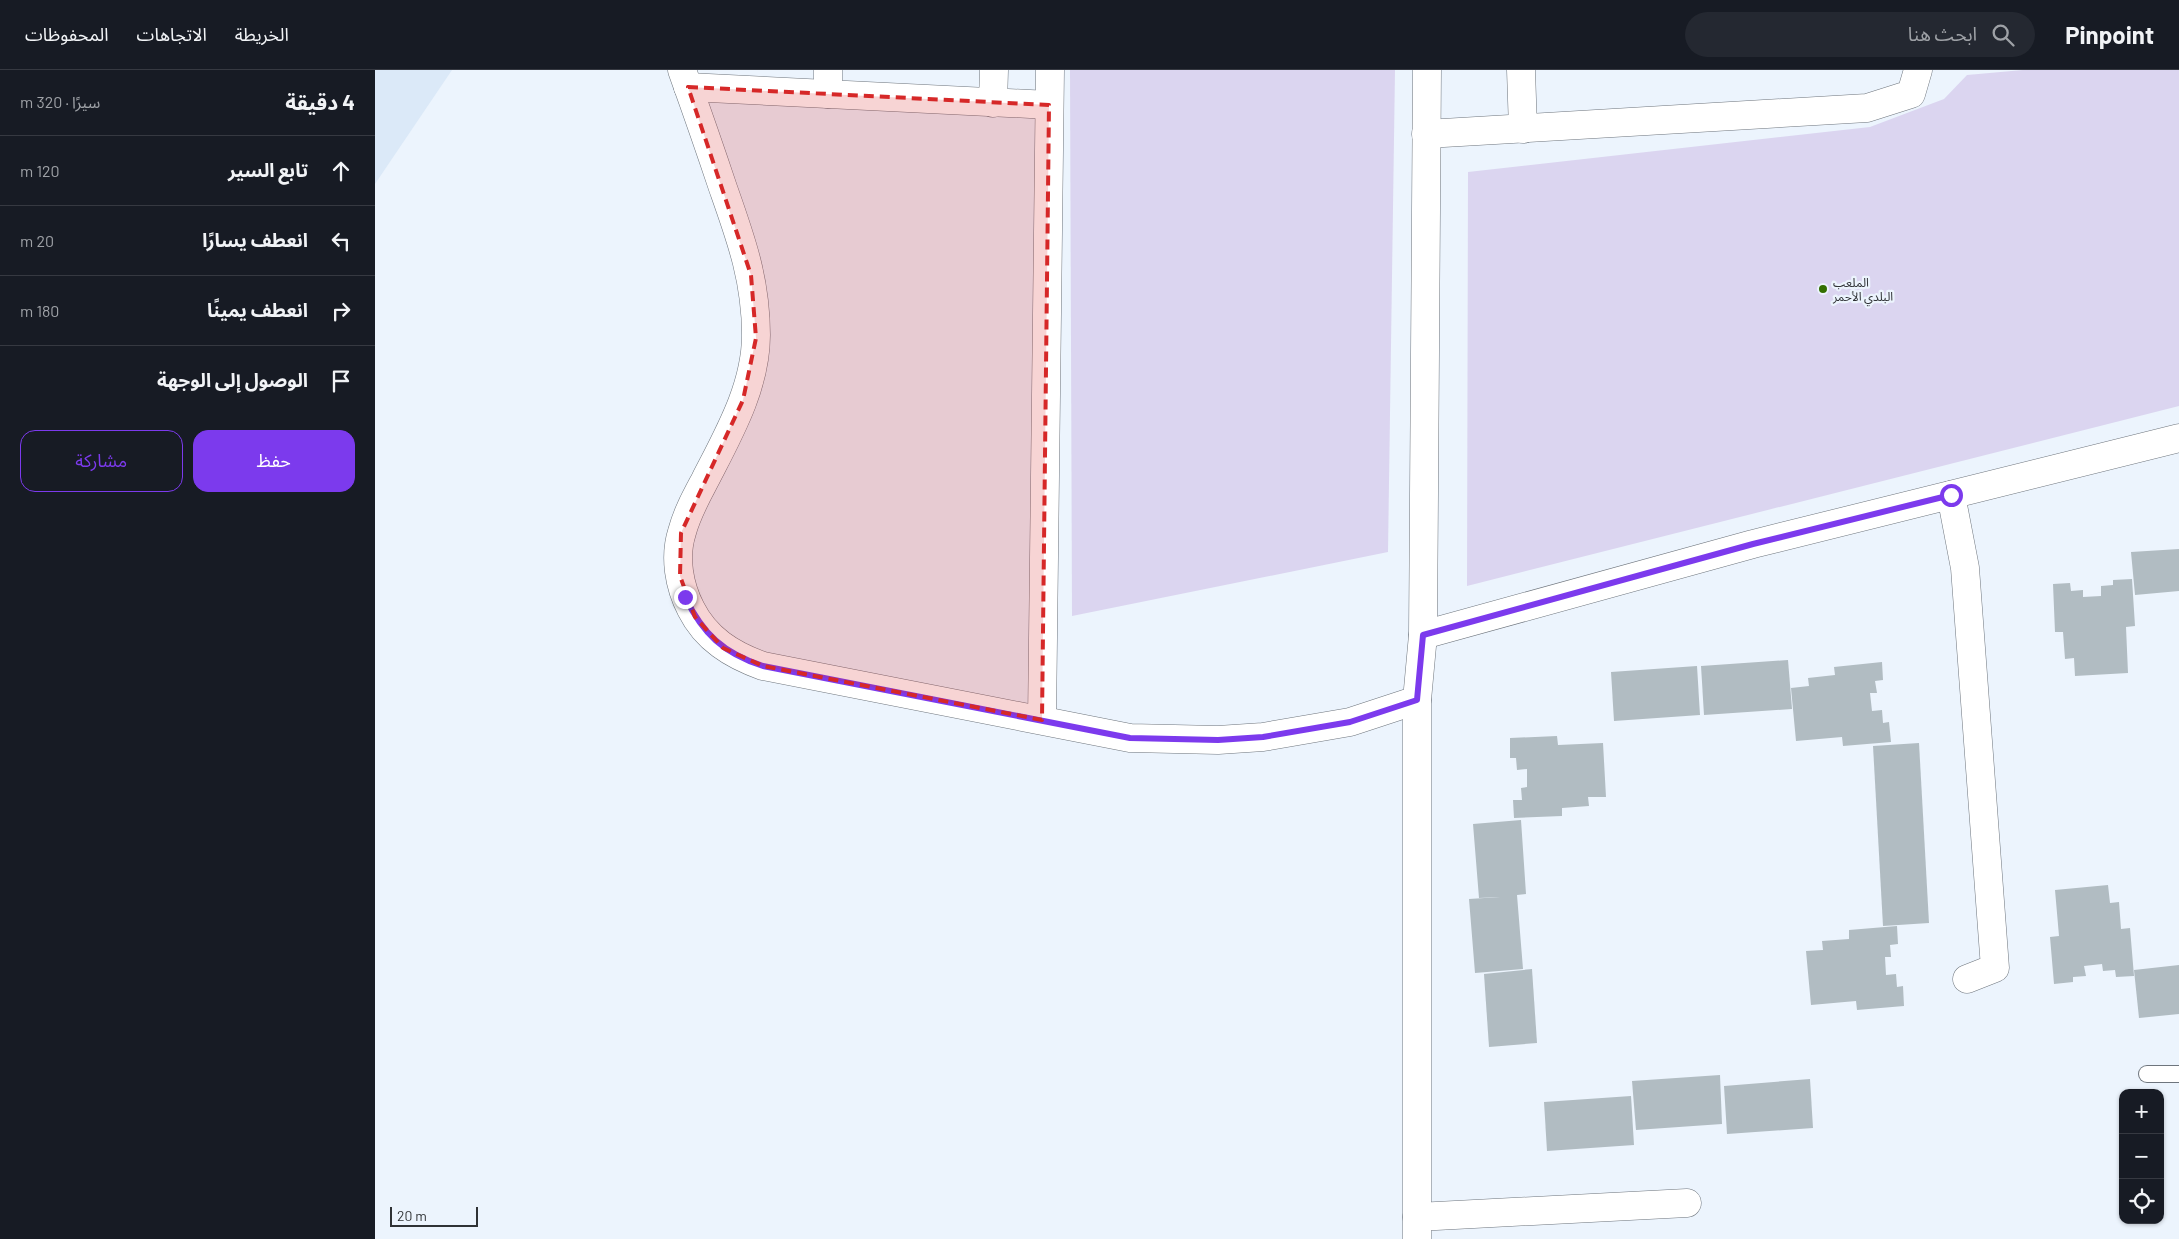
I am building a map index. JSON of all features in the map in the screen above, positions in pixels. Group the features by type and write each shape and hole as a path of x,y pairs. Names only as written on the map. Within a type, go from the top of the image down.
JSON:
{"street":[{"path":"993,103 994,70"},
{"path":"1042,720 1050,70"},
{"path":"1427,70 1423,635 1417,700 1417,1228 1687,1203"},
{"path":"1521,70 1523,129"},
{"path":"1426,134 1867,108 1911,94 1918,70"},
{"path":"1049,105 993,103 828,82 685,78 751,274 756,306 756,338 752,369 743,400 731,429 688,513 681,533 678,555 679,576 685,597 695,617 708,634 723,648 743,659 763,666 1130,738 1218,740 1263,737 1350,722 1417,700"},
{"path":"1423,635 1753,544 2179,438"},
{"path":"1951,495 1965,568 1995,968 1967,979"}],"lane":[{"path":"2147,1074 2179,1074"}],"highlighted area":[{"path":"688,87 1049,105 1042,720 763,666 723,648 695,617 680,576 681,533 743,400 756,338 751,275"}],"shaded area":[{"path":"375,70 452,70 375,184"},
{"path":"1070,70 1395,70 1388,552 1072,616"},
{"name":"الملعب البلدي الأحمر","path":"2023,70 2179,70 2179,406 1467,586 1468,172 1870,127 1944,99 1967,75"}],"building":[{"path":"2179,549 2179,591 2135,595 2131,552"},
{"path":"2132,579 2135,626 2126,627 2128,673 2075,676 2074,658 2065,659 2063,632 2055,632 2053,584 2070,583 2071,591 2083,590 2083,597 2101,596 2101,586 2113,585 2113,580"},
{"path":"1788,660 1792,709 1704,715 1701,666"},
{"path":"1882,662 1883,680 1875,681 1877,693 1870,693 1872,711 1882,710 1883,723 1889,722 1891,742 1843,746 1842,737 1796,741 1791,688 1809,686 1808,678 1835,675 1834,667"},
{"path":"1697,666 1700,715 1614,721 1611,672"},
{"path":"1557,736 1558,745 1603,743 1606,797 1588,797 1589,806 1562,808 1562,816 1514,818 1513,800 1522,800 1521,788 1527,787 1527,769 1517,770 1516,758 1510,758 1510,738"},
{"path":"1919,743 1929,923 1883,926 1873,746"},
{"path":"1521,820 1526,894 1517,895 1523,969 1475,973 1469,899 1500,897 1479,898 1473,824"},
{"path":"2108,885 2110,903 2119,902 2121,929 2130,928 2134,976 2116,977 2115,970 2103,971 2102,964 2084,966 2086,976 2073,977 2073,982 2054,984 2050,937 2059,936 2055,890"},
{"path":"1897,926 1898,944 1890,945 1891,957 1885,957 1886,975 1896,974 1897,987 1903,986 1904,1006 1857,1010 1856,1001 1811,1005 1806,951 1823,950 1822,941 1849,939 1849,930"},
{"path":"2179,965 2179,1014 2139,1018 2134,970"},
{"path":"1532,969 1537,1043 1489,1047 1484,974"},
{"path":"1720,1075 1722,1124 1636,1130 1632,1081"},
{"path":"1810,1079 1813,1128 1727,1134 1724,1086"},
{"path":"1631,1096 1634,1145 1547,1151 1544,1102"}],"place":[{"name":"الملعب البلدي الأحمر","path":"1823,289"}],"route":[{"path":"685,597 695,617 708,634 723,648 743,659 763,666 1130,738 1218,740 1263,737 1350,722 1417,700 1423,635 1753,544 1951,495"}]}
